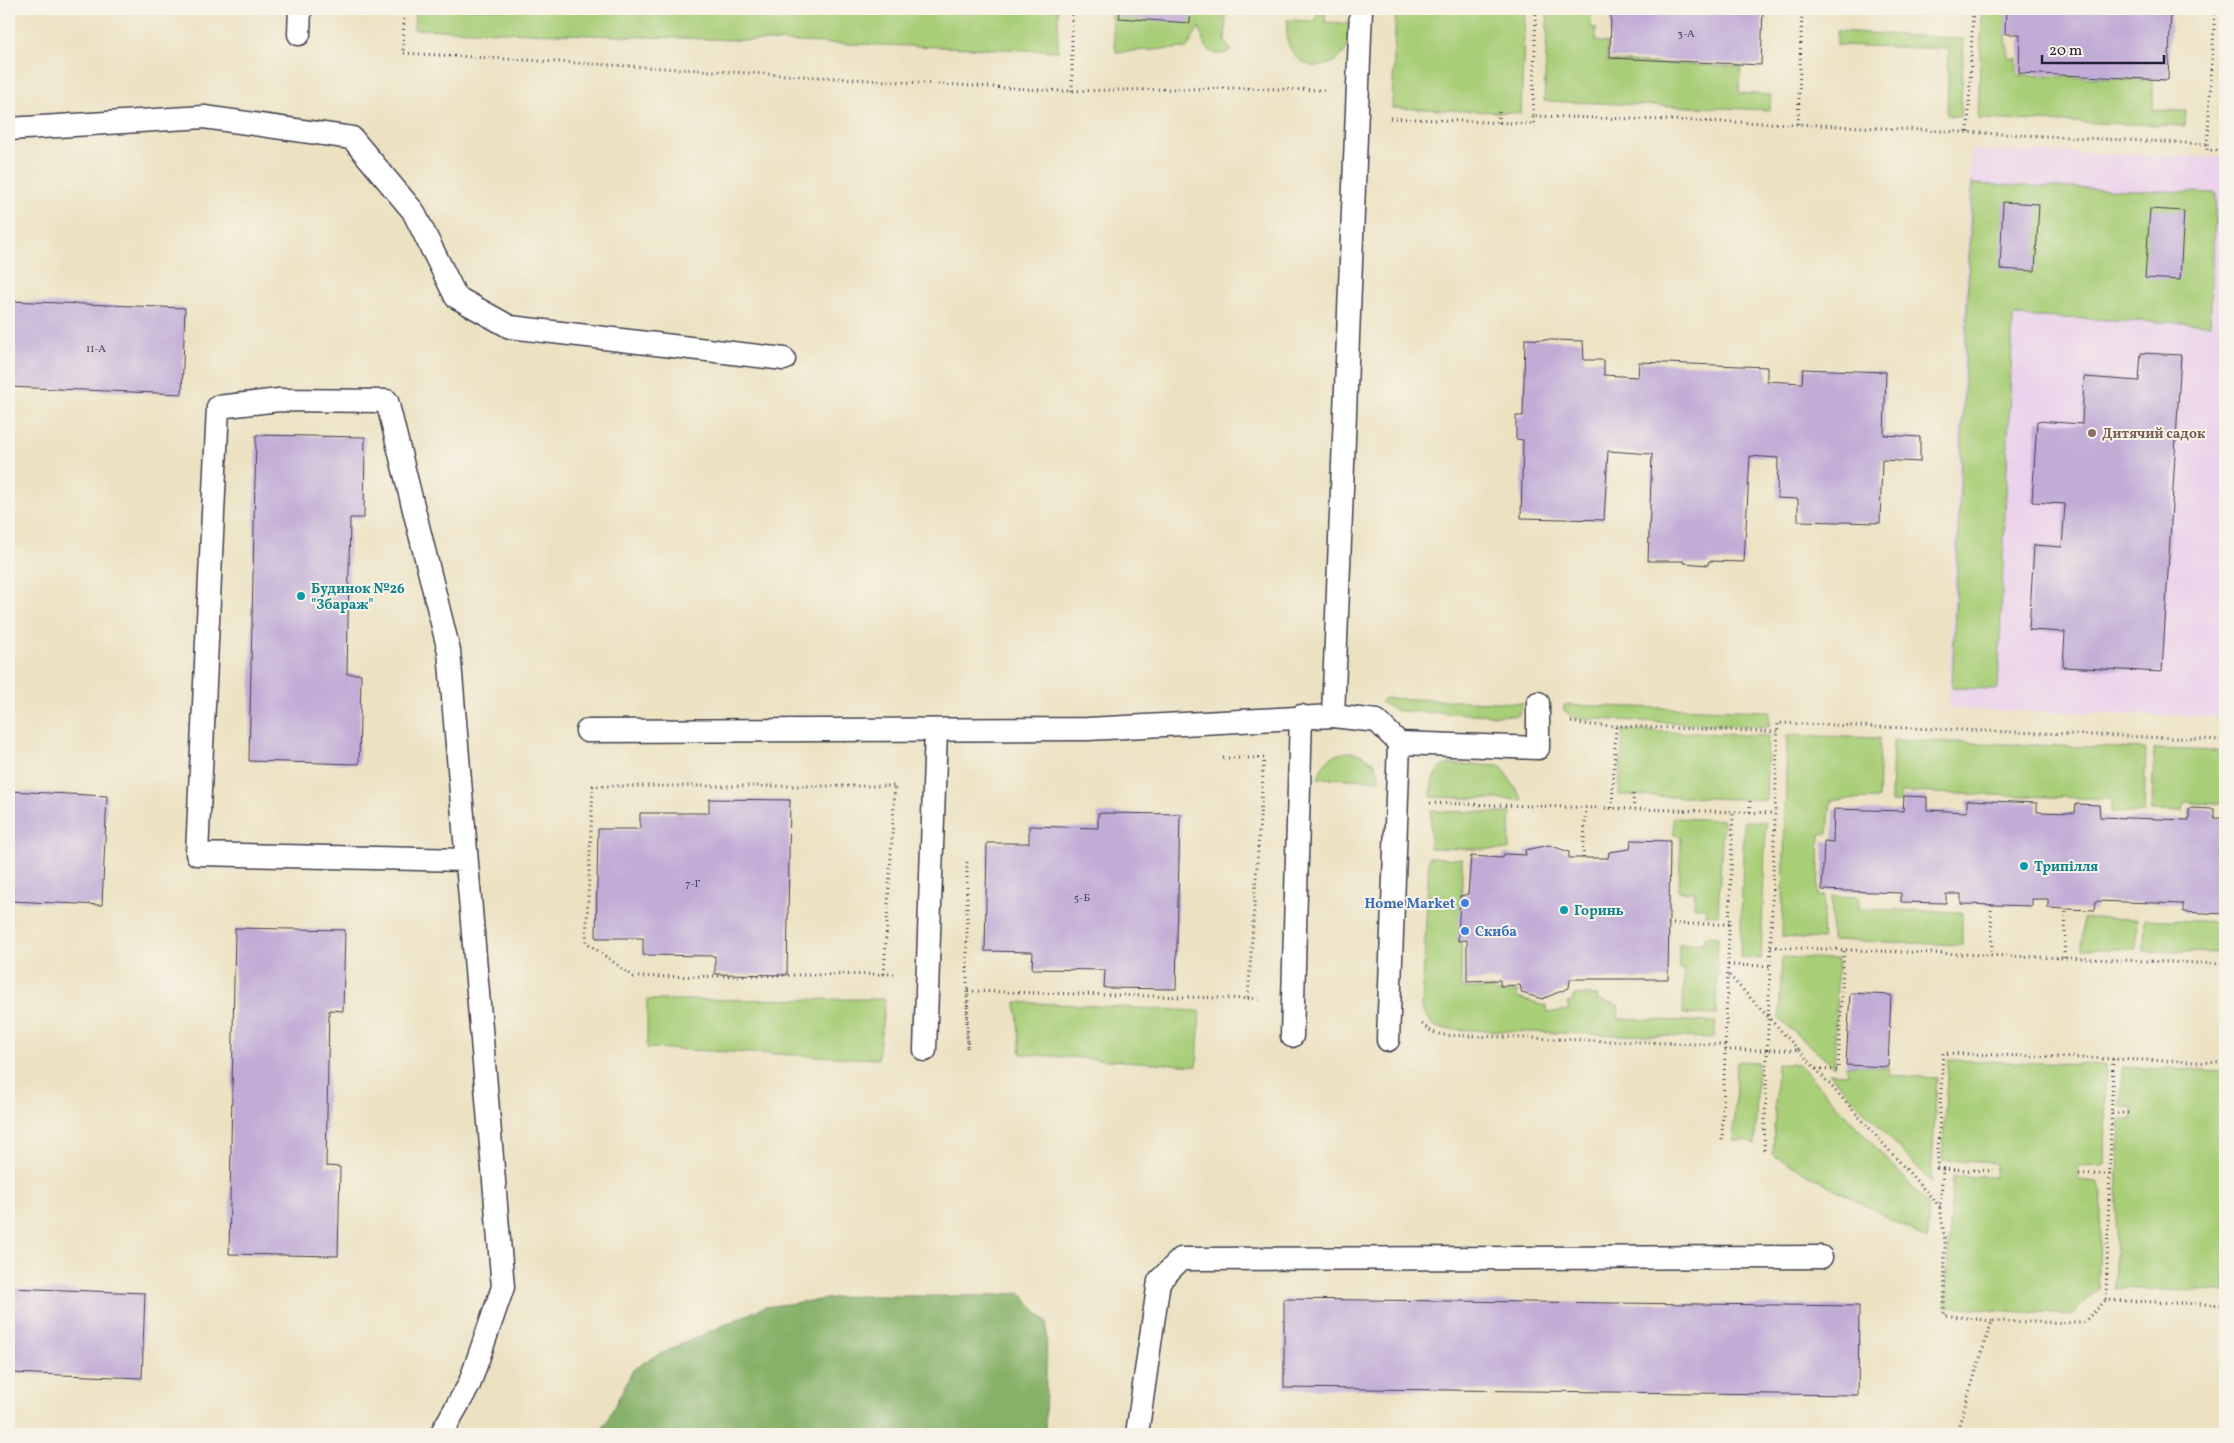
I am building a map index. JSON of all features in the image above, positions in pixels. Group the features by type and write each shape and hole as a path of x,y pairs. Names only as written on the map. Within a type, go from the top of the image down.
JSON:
{"lane":[{"path":"299,34 300,9"},
{"path":"1333,716 1361,9"},
{"path":"9,129 204,117 352,138 413,211 456,296 510,327 784,359"},
{"path":"441,1434 470,1384 503,1288 449,651 387,401 279,400 218,407 197,854 466,860"},
{"path":"588,731 1088,728 1301,716 1333,716 1377,721 1398,743 1538,748 1538,704"},
{"path":"1292,1036 1301,716"},
{"path":"925,1050 936,730"},
{"path":"1388,1040 1398,743"},
{"path":"1137,1434 1159,1282 1181,1259 1821,1257"}],"path":[{"path":"404,9 403,53 1072,91 1324,89 1324,99"},
{"path":"1072,9 1072,91"},
{"path":"1357,116 1534,124 1536,9"},
{"path":"1798,124 1802,9"},
{"path":"1968,132 1973,9"},
{"path":"2215,9 2207,150 2225,151"},
{"path":"1499,112 1499,123"},
{"path":"1533,116 1798,124 2208,144"},
{"path":"1567,720 1572,723 1616,726 1777,732"},
{"path":"1764,1150 1778,723 2225,740"},
{"path":"1612,808 1616,726"},
{"path":"1214,758 1264,758 1248,998"},
{"path":"592,786 895,786 884,974 634,977 586,942 592,786"},
{"path":"1633,794 1634,809"},
{"path":"1750,798 1750,812"},
{"path":"1397,802 1775,813"},
{"path":"1583,858 1586,808"},
{"path":"1722,1140 1733,812"},
{"path":"967,855 967,1049 968,991 1293,1000"},
{"path":"1991,905 1992,956"},
{"path":"2064,958 2066,909"},
{"path":"1668,924 1729,924"},
{"path":"1770,947 2225,964"},
{"path":"1816,1069 1838,1070 1844,950"},
{"path":"1728,965 1770,966"},
{"path":"1727,974 1768,1016 1940,1207"},
{"path":"1420,1020 1432,1032 1443,1035 1726,1045"},
{"path":"1725,1050 1799,1050"},
{"path":"1996,1171 1937,1168 1943,1054 2225,1063"},
{"path":"1943,1169 1940,1207 1945,1242 1944,1315 1992,1322 2083,1322 2106,1300 2113,1059"},
{"path":"2112,1113 2132,1113"},
{"path":"2079,1174 2110,1174"},
{"path":"2106,1300 2225,1305"},
{"path":"1956,1434 1992,1322"},
{"path":"1931,1434 2062,1434"}],"shaded area":[{"name":"Дитячий садок","path":"1971,150 2225,157 2225,717 1948,709"}],"green space":[{"path":"415,9 860,9 970,13 972,9 1058,9 1058,51 414,29"},
{"path":"1110,9 1226,9 1225,42 1232,51 1218,54 1213,53 1206,46 1199,27 1187,48 1116,52"},
{"path":"1317,9 1325,9 1325,22 1353,24 1351,40 1344,53 1335,61 1324,66 1313,66 1302,62 1293,53 1287,39 1287,20 1316,21"},
{"path":"1396,9 1525,9 1521,113 1392,108"},
{"path":"1548,9 1592,9 1591,28 1596,28 1596,41 1607,43 1607,61 1741,67 1739,93 1771,95 1770,110 1544,101"},
{"path":"1982,9 2007,9 2006,44 2008,44 2008,58 2017,58 2017,75 2153,80 2153,110 2186,111 2185,126 1978,119"},
{"path":"1837,31 1964,39 1960,117 1947,115 1949,49 1837,45"},
{"path":"1972,184 2216,193 2210,324 2013,316 1998,689 1952,688"},
{"path":"1384,698 1523,703 1518,716 1398,711 1380,702"},
{"path":"1564,705 1769,711 1769,727 1573,718 1564,710"},
{"path":"1623,730 1768,736 1766,800 1619,795"},
{"path":"1787,735 1880,738 1878,799 1831,800 1828,833 1820,834 1818,896 1825,896 1822,939 1782,937"},
{"path":"1893,740 2146,749 2144,813 2111,812 2111,799 1901,792 1901,802 1891,802"},
{"path":"2154,749 2225,751 2225,804 2184,803 2183,812 2152,811"},
{"path":"1351,752 1367,757 1375,764 1379,780 1318,778 1323,766 1329,759 1338,754"},
{"path":"1445,765 1501,766 1523,800 1431,797 1433,781 1437,772"},
{"path":"1431,811 1511,813 1509,850 1430,848"},
{"path":"1673,818 1723,820 1718,915 1706,915 1706,908 1694,907 1695,892 1679,891 1681,837 1674,835"},
{"path":"1744,821 1766,822 1761,959 1740,958"},
{"path":"1429,857 1462,859 1461,988 1494,989 1497,993 1517,992 1517,998 1546,1006 1547,1013 1569,1010 1567,1003 1573,1001 1573,995 1598,995 1597,1000 1618,1005 1619,1019 1716,1022 1714,1038 1442,1029 1432,1025 1422,1010"},
{"path":"1832,896 1859,897 1859,909 1962,912 1962,945 1831,940"},
{"path":"2083,918 2137,919 2136,949 2082,949"},
{"path":"2145,919 2225,922 2225,953 2144,951"},
{"path":"1705,936 1718,937 1716,1015 1683,1014 1684,969 1679,969 1679,944 1704,943"},
{"path":"1782,957 1838,959 1834,1067 1779,1019"},
{"path":"885,999 878,1059 647,1048 647,1000"},
{"path":"1016,1002 1200,1011 1197,1066 1021,1054"},
{"path":"1948,1060 2106,1065 2104,1165 2078,1166 2078,1180 2097,1182 2102,1192 2098,1289 2072,1315 1945,1307 1953,1177 1995,1177 1996,1163 1942,1160"},
{"path":"1737,1061 1758,1062 1755,1145 1747,1141 1733,1141"},
{"path":"1777,1064 1799,1064 1929,1205 1927,1239 1773,1155"},
{"path":"1846,1065 1888,1067 1889,1075 1937,1078 1931,1182 1829,1073 1848,1074"},
{"path":"2122,1067 2225,1071 2225,1292 2114,1288 2120,1119 2132,1120 2133,1107 2121,1107"},
{"path":"1021,1293 1047,1323 1045,1434 600,1434 633,1370 651,1358 764,1307 849,1296 982,1296"}],"building":[{"path":"1121,9 1191,9 1190,23 1119,18"},
{"path":"1611,9 1763,9 1761,65 1610,58"},
{"path":"2006,9 2171,9 2168,80 2019,73 2020,34 2005,34"},
{"path":"2003,202 2039,204 2035,271 2000,269"},
{"path":"2150,209 2184,211 2180,280 2145,278"},
{"path":"9,301 185,308 182,394 9,387"},
{"path":"1525,339 1583,341 1584,360 1604,360 1604,375 1638,377 1639,362 1767,367 1767,381 1802,383 1803,369 1886,372 1884,435 1920,437 1920,462 1882,460 1880,523 1798,521 1798,499 1777,498 1778,458 1750,456 1744,562 1709,561 1708,565 1684,563 1684,561 1648,561 1652,454 1608,451 1604,520 1521,518 1523,440 1516,439 1516,416 1523,416"},
{"path":"2141,353 2181,355 2162,672 2063,667 2065,632 2029,630 2034,545 2062,547 2065,504 2032,502 2037,421 2082,424 2084,377 2139,381"},
{"name":"Будинок №26 \"Збараж\"","path":"256,435 365,437 364,518 350,518 347,674 361,674 359,764 249,761"},
{"path":"9,791 107,796 102,905 9,901"},
{"name":"Трипілля","path":"1904,796 1927,797 1927,810 1967,812 1967,800 2037,803 2037,812 2075,813 2076,804 2099,805 2100,817 2189,820 2189,808 2214,809 2214,818 2225,818 2225,914 2183,912 2183,904 2096,901 2095,910 2066,909 2048,908 2048,899 2032,899 2032,906 1961,904 1961,894 1946,894 1946,903 1901,902 1901,893 1822,890 1824,841 1833,842 1834,809 1903,811"},
{"path":"709,799 790,800 787,975 715,974 715,956 643,955 643,938 596,938 598,829 640,829 640,813 709,813"},
{"path":"1098,813 1180,814 1176,989 1104,988 1105,970 1032,969 1033,952 985,951 987,843 1029,843 1029,826 1098,828"},
{"name":"Горинь","path":"1631,840 1670,841 1668,979 1570,979 1569,988 1542,999 1522,993 1520,985 1500,986 1500,980 1467,981 1467,940 1458,941 1460,896 1468,894 1471,856 1503,858 1504,854 1526,855 1525,850 1549,845 1569,852 1569,858 1608,858 1609,852 1630,849"},
{"path":"235,928 345,930 343,1011 329,1010 326,1166 340,1167 338,1256 229,1254"},
{"path":"1850,993 1891,995 1888,1067 1846,1065"},
{"path":"9,1288 145,1293 142,1378 9,1373"},
{"path":"1284,1299 1859,1306 1858,1395 1284,1388"}],"place":[{"name":"Дитячий садок","path":"2092,433"},
{"name":"Будинок №26 \"Збараж\"","path":"301,596"},
{"name":"Трипілля","path":"2024,866"},
{"name":"Home Market","path":"1465,903"},
{"name":"Горинь","path":"1564,910"},
{"name":"Скиба","path":"1465,931"}]}
